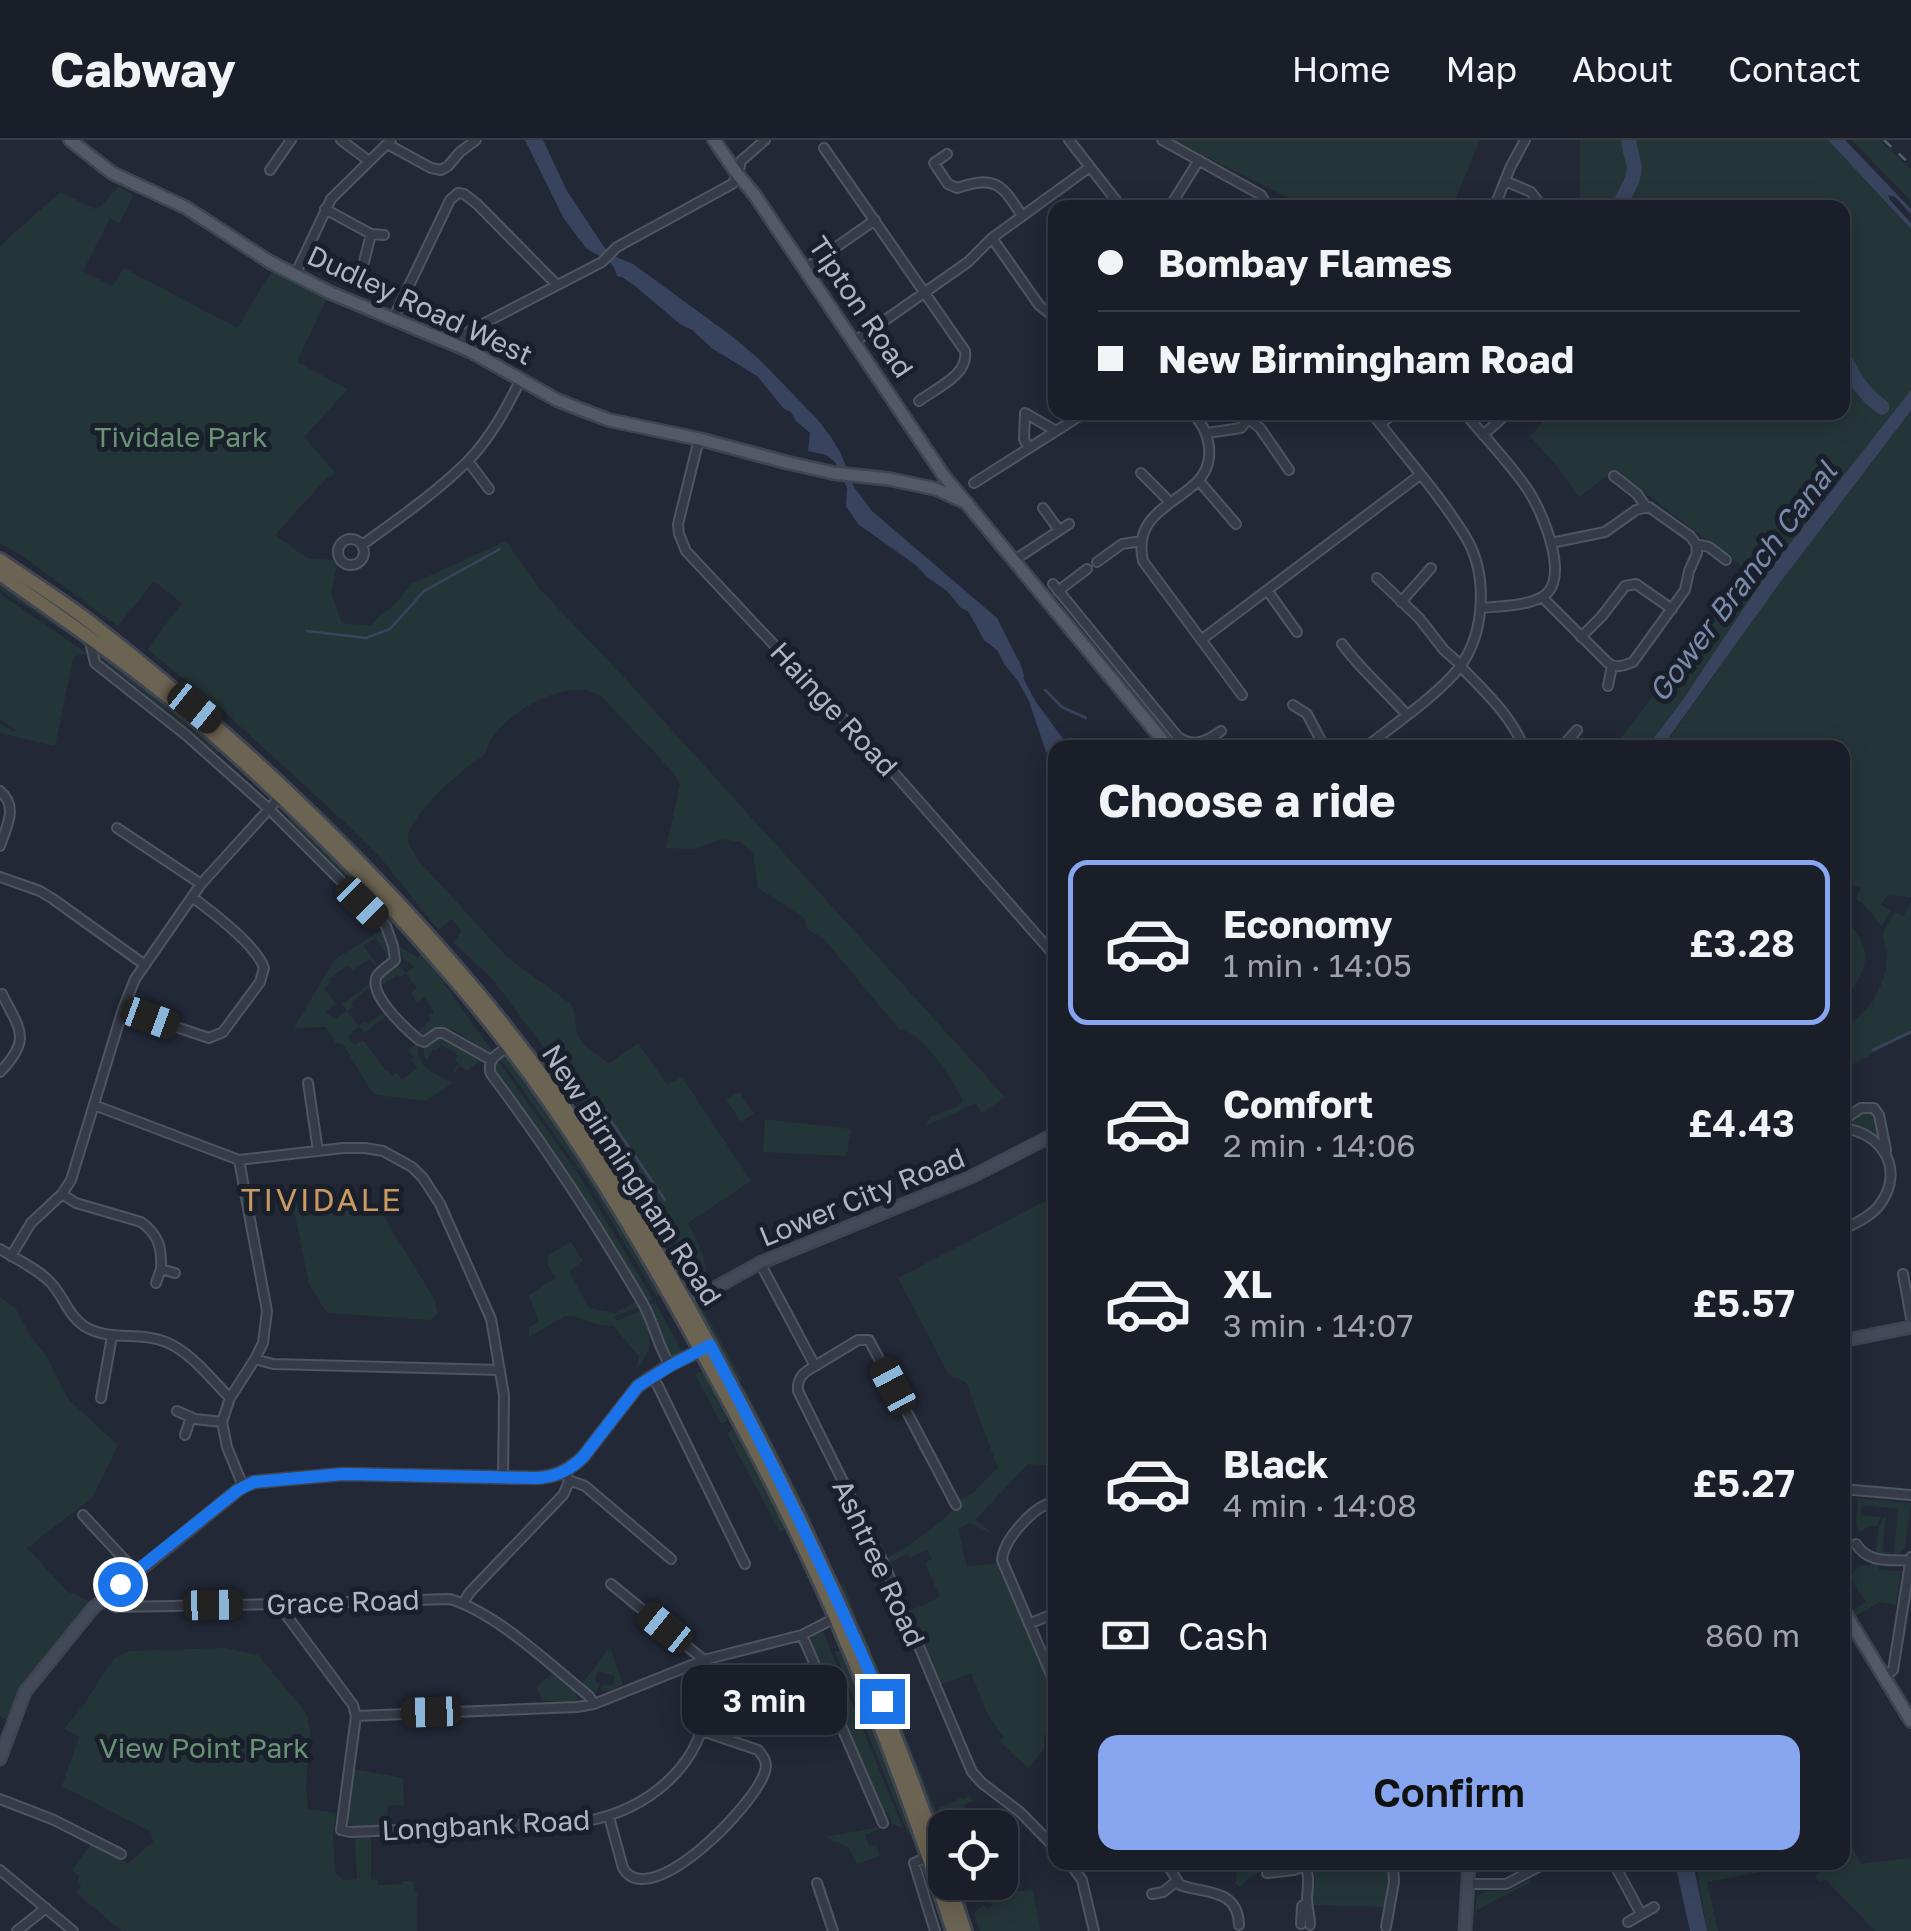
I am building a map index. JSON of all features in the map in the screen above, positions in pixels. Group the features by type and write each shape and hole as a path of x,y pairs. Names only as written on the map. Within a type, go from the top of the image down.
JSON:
{"highway":[{"name":"New Birmingham Road","path":"0,560 93,624 220,729 378,880 513,1038 582,1133 644,1229 705,1348 765,1448 928,1822"},
{"name":"New Birmingham Road","path":"0,574 88,636 284,793 456,981 508,1047 540,1089 682,1306"},
{"name":"New Birmingham Road","path":"841,1616 928,1853"},
{"name":"New Birmingham Road","path":"943,1900 953,1931"},
{"path":"955,1900 965,1931"}],"main road":[{"name":"Dudley Road West","path":"70,140 112,172 185,207 270,262 331,293 464,348 557,400 610,420 832,472 902,482"},
{"name":"Tipton Road","path":"714,140 944,476 1013,561 1103,658 1167,738"},
{"path":"936,488 944,476"},
{"path":"902,482 936,488 966,503"},
{"path":"902,482 950,502 988,527"},
{"path":"1850,1621 1911,1721"}],"street":[{"path":"270,170 290,140"},
{"path":"340,140 369,161"},
{"path":"295,274 331,199 389,142 440,170 476,140"},
{"path":"464,348 465,334 602,262 615,248 732,184 742,161 765,140"},
{"path":"1069,140 1116,200"},
{"path":"1162,140 1264,200"},
{"path":"1497,200 1525,140"},
{"path":"824,148 966,351 967,361 962,369 919,401"},
{"path":"947,154 934,163 948,184 957,188 982,181 996,184 1008,193 1022,216"},
{"path":"1174,200 1199,160"},
{"path":"854,342 968,262 992,238 1090,168"},
{"path":"1505,181 1531,192 1537,200"},
{"path":"393,319 450,200 458,192 472,200 557,285"},
{"path":"325,209 371,234 384,236"},
{"path":"812,264 875,220"},
{"path":"364,262 371,234"},
{"path":"992,238 1048,312"},
{"path":"362,544 416,507 468,461 493,430 521,379"},
{"path":"1029,448 1024,439 1023,408 1056,431"},
{"path":"974,483 1073,420"},
{"path":"1198,420 1206,433 1208,462 1199,480 1149,522 1142,542 1143,561 1242,695"},
{"path":"1206,433 1241,428 1248,420"},
{"path":"1254,420 1289,470"},
{"path":"1375,740 1461,666 1475,637 1482,608 1466,538 1377,420"},
{"path":"1380,424 1385,420"},
{"path":"1471,420 1527,488 1551,543 1556,572 1553,584 1542,597 1482,608"},
{"path":"1483,435 1500,420"},
{"name":"Hainge Road","path":"698,440 678,524 686,551 895,774 1048,948"},
{"path":"468,461 489,489"},
{"path":"1141,473 1170,502"},
{"path":"1201,640 1420,475"},
{"path":"1614,476 1638,494 1646,507"},
{"path":"1199,480 1236,524"},
{"path":"1542,597 1612,666 1624,666 1633,662 1686,590 1697,552 1690,536 1649,507 1636,510 1605,532 1551,543"},
{"path":"1043,508 1059,530"},
{"path":"1013,561 1069,524"},
{"path":"1097,562 1122,544 1142,542"},
{"path":"1696,544 1709,547 1726,560"},
{"path":"1402,602 1431,568"},
{"path":"1087,569 1055,587 1103,658"},
{"path":"1377,578 1503,710 1520,740"},
{"path":"1582,637 1624,586 1630,584 1636,584 1672,609"},
{"path":"1267,590 1297,632"},
{"name":"New Birmingham Road","path":"88,636 95,663 186,735 269,809 386,926 395,960 376,977 376,985 392,1015 419,1040 424,1042 443,1033 491,1060"},
{"path":"1342,644 1406,714"},
{"path":"1608,686 1612,666"},
{"path":"1293,705 1306,714 1321,740"},
{"path":"1568,740 1577,730"},
{"path":"1206,740 1221,732"},
{"path":"0,791 8,798 11,813 0,846"},
{"path":"11,1256 30,1223 62,1194 71,1180 135,979 201,884 284,793"},
{"path":"117,828 201,884"},
{"path":"0,877 53,899 145,965"},
{"path":"123,1008 209,1038 223,1032 260,982 264,968 256,953 192,897"},
{"path":"0,1072 20,1042 19,1026 1,991"},
{"name":"New Birmingham Road","path":"508,1047 491,1060 491,1074 612,1250 646,1308 658,1345 670,1366"},
{"path":"308,1083 318,1150"},
{"path":"94,1105 240,1160 366,1148 398,1158 424,1178 484,1298 496,1342 504,1395 504,1477"},
{"path":"1850,1117 1861,1108 1874,1108 1879,1115 1890,1181 1874,1212 1850,1226"},
{"path":"1850,1127 1868,1134 1888,1159"},
{"name":"Lower City Road","path":"682,1306 760,1263 949,1187 1048,1138"},
{"path":"240,1160 268,1311 266,1330 255,1359 230,1398 222,1422 243,1486"},
{"path":"62,1194 76,1203 148,1227 160,1244 161,1269 156,1283"},
{"path":"0,1249 49,1280 75,1319 87,1328 112,1336 166,1342 192,1359 230,1398"},
{"path":"760,1263 815,1366 858,1340 869,1340 956,1505"},
{"path":"161,1269 175,1273"},
{"path":"1903,1274 1911,1318"},
{"path":"1850,1339 1911,1327"},
{"path":"101,1398 112,1336"},
{"path":"594,1704 507,1631 463,1603 563,1495 568,1476 634,1389 705,1348"},
{"path":"255,1359 273,1364 500,1370"},
{"name":"Ashtree Road","path":"815,1366 798,1380 798,1391 885,1566 972,1772 1048,1841"},
{"path":"90,1375 104,1377"},
{"path":"652,1377 745,1564"},
{"path":"177,1411 222,1422"},
{"path":"185,1435 191,1417"},
{"path":"0,1759 26,1692 93,1608 243,1486 254,1482 343,1474 568,1476 671,1559"},
{"path":"1850,1490 1911,1495"},
{"path":"1048,1504 1037,1509 1002,1553 1004,1567 1048,1668"},
{"path":"84,1515 135,1571"},
{"path":"1856,1544 1869,1558 1911,1559 1893,1670 1884,1677"},
{"path":"611,1584 704,1660"},
{"name":"Grace Road","path":"104,1599 114,1606 450,1598 463,1603"},
{"path":"278,1604 353,1705 356,1716 594,1704 704,1660 802,1635 841,1616"},
{"path":"1028,1624 1048,1616"},
{"path":"802,1635 882,1824"},
{"name":"Longbank Road","path":"356,1716 341,1830 573,1823 608,1817 650,1798 686,1760 702,1731 708,1691 704,1660"},
{"path":"608,1817 623,1868 637,1880 666,1872 723,1830 755,1790 766,1765 758,1750 702,1731"},
{"path":"0,1799 54,1820 121,1854"},
{"name":"New Birmingham Road","path":"928,1856 914,1862 935,1931"},
{"path":"0,1870 73,1931"},
{"path":"1078,1870 1094,1931"},
{"path":"1170,1870 1184,1887 1228,1893 1240,1925"},
{"path":"1268,1873 1294,1870"},
{"path":"1305,1925 1302,1906 1307,1902 1309,1870"},
{"path":"1386,1927 1393,1870"},
{"path":"1465,1931 1469,1870"},
{"path":"1469,1884 1506,1884 1533,1870"},
{"path":"1617,1870 1641,1914"},
{"path":"1152,1894 1163,1892 1176,1881"},
{"path":"817,1883 833,1931"},
{"path":"1628,1922 1654,1907"},
{"path":"16,1931 46,1908"}],"green space":[{"path":"1173,140 1480,140 1455,200 1293,200"},
{"path":"1580,140 1828,140 1911,229 1911,390 1769,570 1652,740 1619,740 1748,571 1615,470 1579,497 1530,436 1545,420 1850,420 1850,200 1580,200"},
{"path":"1852,140 1879,140 1911,169 1911,201"},
{"name":"Tividale Park","path":"119,186 133,195 120,223 110,218 83,271 112,286 124,268 237,328 272,271 327,298 297,362 348,389 304,437 336,473 275,535 307,558 334,560 337,564 331,594 342,623 371,626 413,583 506,541 539,588 1005,1097 982,1113 976,1103 926,1126 930,1117 963,1101 954,1085 927,1048 914,1035 899,1029 824,939 807,929 804,918 758,888 753,854 741,842 723,839 693,849 666,848 680,785 674,773 600,695 571,690 524,708 498,730 484,756 427,805 410,829 409,844 418,860 507,957 571,1004 578,1035 589,1049 609,1063 638,1043 667,1085 682,1077 751,1181 688,1223 707,1272 707,1280 697,1281 577,1092 494,981 454,943 461,931 452,919 438,930 381,858 352,829 228,715 147,649 182,603 154,581 118,626 0,543 0,246 60,192 95,209"},
{"path":"1911,412 1911,897 1887,895 1881,905 1891,911 1882,926 1856,899 1860,888 1850,884 1850,740 1668,740 1779,584"},
{"path":"0,583 85,642 87,646 0,590"},
{"path":"0,594 87,653 73,657 55,746 0,733 0,724 16,730 0,719"},
{"path":"99,649 222,749 218,754 99,657"},
{"path":"291,815 407,934 287,819"},
{"path":"1911,901 1911,1035 1850,1066 1850,1022 1874,998 1883,978 1887,956 1884,931 1895,912 1904,917"},
{"path":"1850,925 1865,953 1858,981 1850,991"},
{"path":"382,930 390,952 388,961 375,938 363,946 375,966 370,959 352,970 348,965 329,979 331,982 324,988 336,1004 326,1012 335,1019 347,1011 359,1026 348,1036 354,1045 363,1040 393,1076 397,1073 402,1080 417,1068 408,1050 418,1043 423,1064 453,1083 426,1101 376,1095 343,1044 336,1043 326,1027 294,1028 334,960"},
{"path":"399,946 418,958 422,952 494,1052 488,1053 445,1028 417,1033 434,1012 424,997 417,1002 411,993 417,988 406,973 414,967 402,957"},
{"path":"398,965 406,973 381,986 384,976"},
{"path":"371,983 351,1003 353,1007 347,1011 342,1004"},
{"path":"384,1012 387,1015 365,1033 359,1026"},
{"path":"437,1038 480,1061 467,1070 459,1066 455,1072 458,1055 441,1045 433,1049 427,1060 424,1048"},
{"path":"506,1056 564,1134 636,1247 662,1293 657,1297 587,1180 500,1058"},
{"path":"498,1061 579,1175 653,1299 645,1303 575,1186 496,1073 494,1065"},
{"path":"739,1092 754,1113 741,1122 726,1100"},
{"path":"1860,1110 1875,1113 1880,1138 1850,1125 1850,1118"},
{"path":"765,1119 851,1129 847,1156 763,1152"},
{"path":"1048,1200 1048,1465 1028,1464 975,1520 995,1535 969,1523 958,1529 967,1567 999,1563 1048,1678 1048,1733 1044,1735 1044,1749 1028,1768 999,1741 1004,1737 989,1717 971,1673 940,1685 910,1611 940,1597 925,1563 932,1559 927,1550 889,1563 887,1558 935,1526 998,1468 966,1382 949,1375 898,1278"},
{"path":"299,1202 376,1204 435,1300 438,1314 431,1320 327,1313 309,1285 294,1210"},
{"path":"571,1242 583,1261 569,1271 589,1308 615,1313 637,1301 640,1307 615,1316 616,1321 641,1311 645,1320 649,1348 636,1370 639,1356 613,1326 565,1316 529,1337 529,1327 539,1322 529,1295 556,1278 548,1265 548,1255"},
{"path":"0,1297 16,1309 68,1399 118,1445 92,1498 27,1548 67,1591 89,1601 28,1677 8,1721 0,1716"},
{"path":"655,1302 682,1351 670,1358 648,1306"},
{"path":"700,1303 742,1380 736,1383 699,1315"},
{"path":"704,1371 728,1420 721,1424 695,1374"},
{"path":"745,1388 812,1520 807,1523 739,1390"},
{"path":"734,1429 785,1528 780,1532 727,1433"},
{"path":"1858,1498 1911,1503 1905,1547 1898,1554 1876,1553 1879,1527 1886,1518 1882,1551 1894,1553 1898,1509 1862,1505 1861,1515 1881,1517 1877,1526 1859,1532"},
{"path":"1871,1562 1879,1562 1879,1570 1901,1571 1896,1605 1880,1602 1856,1616 1853,1611 1866,1602 1850,1575 1861,1565 1870,1566"},
{"path":"843,1583 935,1810 931,1810 855,1627 859,1624 857,1620 853,1622 837,1586"},
{"path":"823,1632 903,1828 893,1824 884,1813 810,1642 814,1635"},
{"path":"610,1647 623,1685 602,1691 604,1684 613,1686 615,1676 598,1671 597,1692 582,1684"},
{"name":"View Point Park","path":"225,1648 258,1655 307,1714 308,1809 336,1813 335,1873 344,1880 357,1879 355,1839 371,1837 371,1879 377,1880 378,1885 412,1881 417,1894 417,1931 122,1931 76,1893 81,1886 79,1876 72,1870 91,1844 127,1864 153,1842 151,1832 62,1786 79,1737 64,1729 115,1658 129,1651"},
{"path":"842,1649 914,1832 909,1836 835,1652"},
{"path":"551,1674 575,1692 575,1702 542,1701 537,1687"},
{"path":"353,1769 403,1778 404,1806 388,1805 387,1825 349,1825"},
{"path":"969,1795 973,1801 964,1805 966,1810 939,1810 961,1798"},
{"path":"879,1827 865,1835 870,1847 876,1845 880,1856 857,1864 848,1847 825,1837"},
{"path":"1850,1844 1862,1864 1911,1858 1911,1931 1875,1931 1825,1879 1821,1882 1815,1877 1821,1870 1850,1870"},
{"path":"1235,1870 1270,1870 1240,1887 1235,1883"},
{"path":"1314,1870 1390,1870 1391,1884 1386,1907 1312,1905"},
{"path":"1697,1870 1765,1870 1707,1882 1718,1931 1707,1931"},
{"path":"1530,1880 1475,1911 1477,1896 1484,1892 1507,1891"},
{"path":"1033,1890 1040,1931 980,1931 974,1913 984,1905 988,1909 993,1905 989,1901 1018,1900 1018,1891"}],"water":[{"path":"525,140 543,140 567,191 604,247 633,264 759,359 831,437 854,487 872,511 997,618 1036,702 1064,740 1048,740 1046,752 1018,681 997,650 984,640 968,611 917,566 858,524 846,506 847,488 835,462 826,455 808,451 810,433 757,376 713,349 617,276 609,261 586,248 564,219"},
{"path":"1828,140 1845,140 1911,209 1911,214 1888,195 1911,223 1911,229"},
{"path":"1911,390 1911,411 1667,740 1652,740 1769,570"},
{"path":"1677,1870 1694,1870 1707,1931 1690,1931"}],"waterway":[{"path":"1623,200 1634,172 1629,140"},
{"path":"1850,368 1859,384 1882,407"},
{"path":"307,631 366,638 390,629 424,591 500,549"},
{"path":"1018,661 1023,676"},
{"path":"1045,690 1062,707 1086,718"},
{"path":"1873,1050 1911,1032"},
{"path":"598,1102 665,1200"}],"railway":[{"path":"1884,140 1911,165"}],"district":[{"name":"TIVIDALE","path":"322,1200"}],"route":[{"path":"120,1584 243,1486 254,1482 343,1474 557,1476 583,1457 638,1386 710,1345 802,1522 882,1701"}],"water label":[{"name":"Gower Branch Canal","path":"1743,582"}]}
